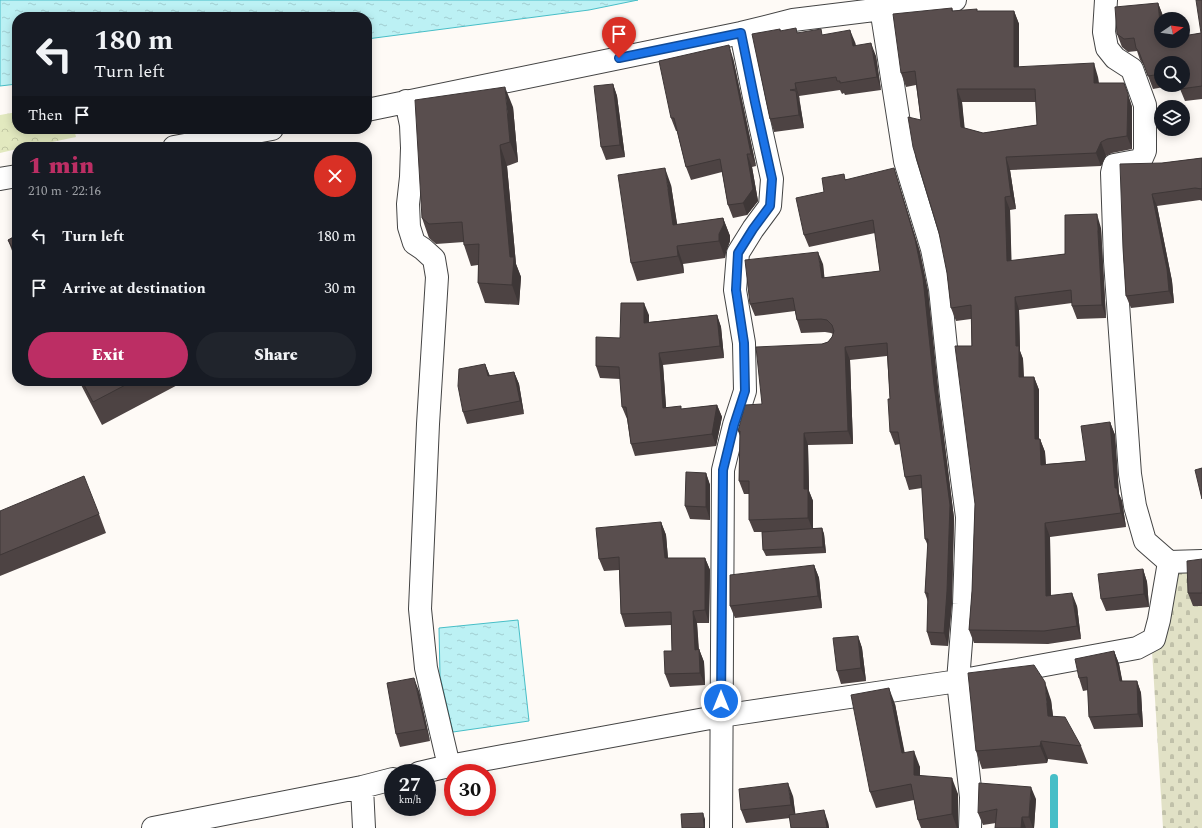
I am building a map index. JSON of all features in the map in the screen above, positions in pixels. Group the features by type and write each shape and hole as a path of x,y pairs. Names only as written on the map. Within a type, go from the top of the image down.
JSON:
{"street":[{"path":"372,109 741,33 793,20 955,0"},
{"path":"1106,0 1104,32 1107,48 1115,58 1132,69 1145,106 1145,151 1141,160 1114,165 1112,174 1115,261 1130,474 1135,506 1145,541 1169,562 1202,560"},
{"path":"881,8 905,161 932,249 940,289 951,396 967,518 964,604 958,681 971,798 970,828"},
{"path":"720,828 723,470 734,425 745,391 744,348 736,290 738,253 770,206 772,179 741,33"},
{"path":"406,101 411,124 412,148 408,204 409,227 414,243 434,259 437,277 428,424 420,609 426,668 449,764"},
{"path":"201,142 245,134"},
{"path":"0,179 12,177"},
{"path":"744,348 766,347"},
{"path":"460,764 721,716 958,681 1137,648 1154,639 1160,620 1169,562"},
{"path":"153,828 362,787 384,781"},
{"path":"362,787 364,828"}],"green space":[{"path":"12,113 12,134 75,134 76,137 52,142 12,142 12,150 0,153 0,115"},
{"path":"1202,565 1202,828 1163,828 1152,651 1178,567"}],"water":[{"path":"0,0 638,0 589,10 372,38 372,12 12,12 12,85 0,86"},
{"path":"518,620 529,721 453,732 440,676 439,628"}],"building":[{"path":"1196,0 1202,0 1202,86 1190,88 1190,56 1154,56 1154,75 1148,76 1136,48 1134,38 1124,39 1117,34 1115,7 1158,3 1159,12 1154,12 1154,48 1190,48 1190,35 1201,33"},
{"path":"952,8 952,11 977,9 977,11 1014,11 1014,67 1094,63 1094,83 1124,83 1128,94 1127,136 1107,139 1101,142 1096,153 1006,157 1011,196 1005,197 1007,261 1065,254 1065,215 1097,214 1102,305 1072,306 1071,290 1015,297 1016,346 1019,346 1019,377 1034,377 1035,439 1040,439 1041,465 1086,461 1081,426 1110,422 1115,488 1117,488 1121,513 1045,523 1046,596 1072,593 1077,626 1044,631 969,630 975,504 955,346 972,346 971,305 951,308 947,273 939,233 913,147 908,117 921,120 915,71 901,73 893,14","holes":["957,89 1035,89 1037,125 983,133 961,127"]},
{"path":"796,28 797,33 821,29 822,35 850,30 853,46 871,43 877,77 840,83 840,81 837,81 836,77 795,83 796,89 790,90 796,91 799,115 770,119 752,34"},
{"path":"729,45 751,154 747,154 753,189 743,203 728,205 720,159 686,167 674,118 671,118 659,61"},
{"path":"613,84 620,145 601,147 594,86"},
{"path":"505,87 510,142 500,145 510,257 514,257 512,285 478,283 479,244 464,245 462,222 429,224 422,218 415,100"},
{"path":"1202,158 1202,189 1195,188 1152,194 1167,269 1169,291 1126,296 1120,164 1162,163"},
{"path":"665,168 673,225 723,218 724,224 719,234 719,241 677,246 678,256 631,263 618,175"},
{"path":"894,168 915,239 923,278 934,385 950,505 944,633 927,632 928,593 925,593 928,539 925,539 921,475 905,477 898,432 890,432 887,343 845,347 848,431 804,433 804,489 808,489 808,518 749,520 749,481 739,481 740,431 738,431 745,405 762,404 756,347 822,344 828,342 834,331 832,325 827,320 797,320 793,298 750,304 745,260 818,252 822,278 880,271 873,220 804,235 796,198 824,192 822,178 844,174 845,180"},
{"path":"12,238 12,248 8,240"},
{"path":"621,303 644,303 644,323 717,315 720,346 659,353 663,408 681,406 681,409 717,405 712,434 631,444 626,407 622,407 619,367 596,366 596,337 620,338"},
{"path":"485,364 488,376 514,372 520,401 463,412 458,386 459,369"},
{"path":"85,386 123,386 93,402"},
{"path":"1202,468 1202,499 1195,470"},
{"path":"686,472 706,473 706,507 685,506"},
{"path":"84,476 99,514 0,555 0,511"},
{"path":"661,522 665,558 705,558 705,610 693,611 695,650 699,649 700,673 665,674 664,651 672,651 671,612 621,614 619,557 599,559 596,528"},
{"path":"822,528 823,547 763,550 762,532"},
{"path":"1202,559 1202,593 1188,593 1187,561"},
{"path":"814,565 818,596 730,606 730,575"},
{"path":"1143,569 1144,594 1101,599 1098,574"},
{"path":"858,636 861,668 837,671 833,638"},
{"path":"1114,651 1120,681 1137,681 1138,714 1089,717 1087,677 1079,678 1075,659"},
{"path":"1034,665 1045,682 1048,716 1065,717 1081,746 1041,741 1040,746 976,751 968,673"},
{"path":"414,678 426,729 396,734 387,683"},
{"path":"889,688 902,753 914,751 914,775 952,778 952,814 918,820 911,784 870,792 851,695"},
{"path":"788,783 791,805 741,810 739,789"},
{"path":"979,783 1031,787 1029,817 1022,817 1021,828 995,828 997,809 978,813"},
{"path":"824,810 827,828 791,828 789,815"},
{"path":"703,813 704,828 682,828 681,814"}],"waterway":[{"path":"1054,778 1054,828"}],"route":[{"path":"619,58 741,33 772,179 770,206 738,253 736,290 744,343 745,391 734,425 723,470 721,701"}]}
